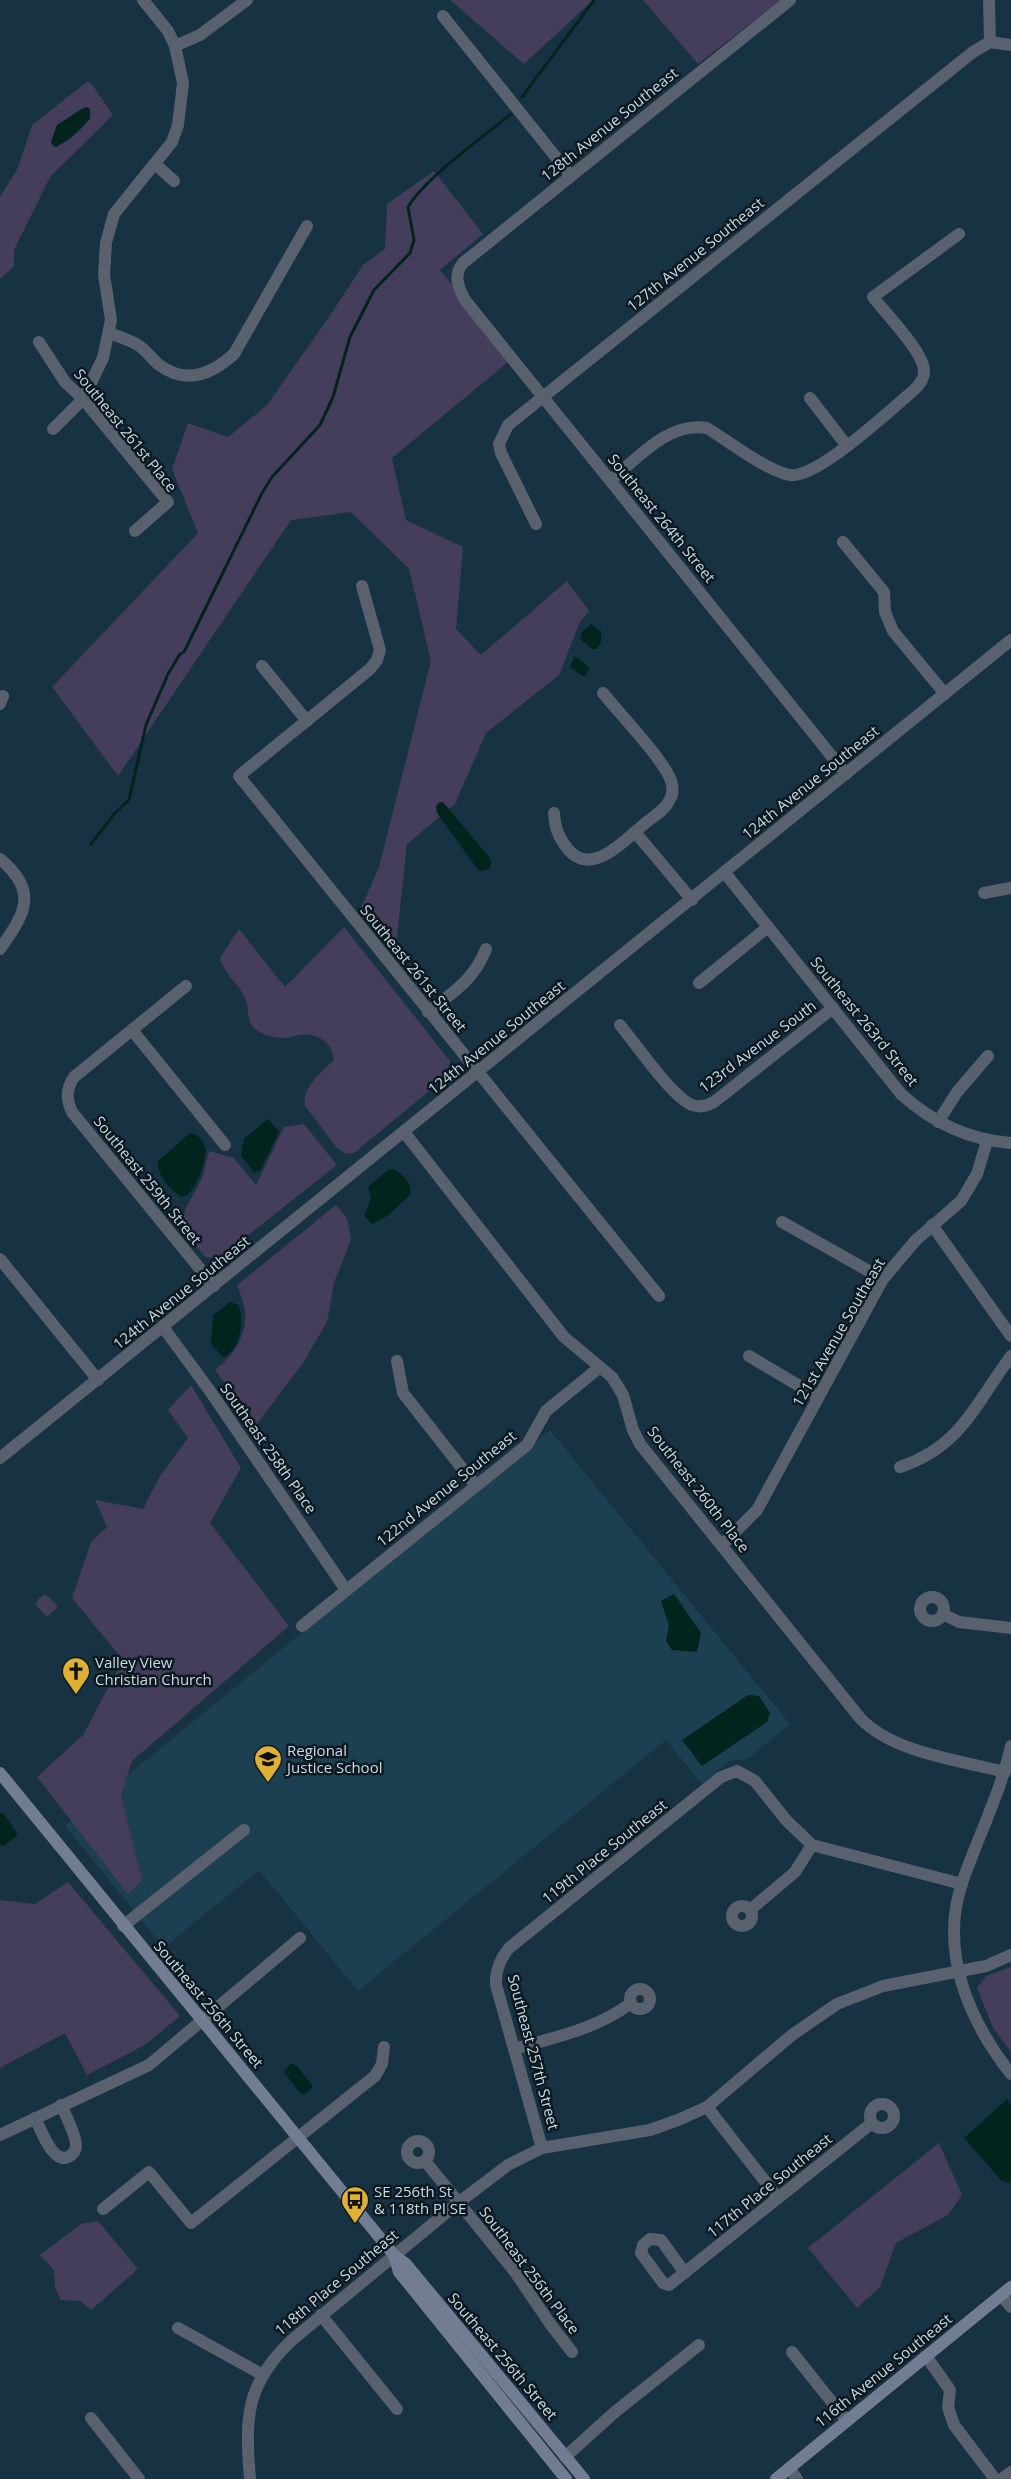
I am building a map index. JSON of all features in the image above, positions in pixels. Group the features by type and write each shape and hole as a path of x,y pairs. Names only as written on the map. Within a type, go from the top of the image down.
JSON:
{"main road":[{"name":"Southeast 256th Street","path":"3,1782 203,2021 394,2255 406,2264 584,2479"},
{"name":"Southeast 256th Street","path":"394,2255 399,2272 566,2479"},
{"name":"116th Avenue Southeast","path":"776,2479 1006,2291"}],"street":[{"path":"54,429 83,399 103,358 110,333 111,320 104,275 106,243 114,214 172,142 182,107 183,83 175,46 168,31 143,0"},
{"path":"175,46 200,35 247,0"},
{"name":"128th Avenue Southeast","path":"457,280 458,269 463,263 790,0"},
{"path":"989,0 990,42 1011,45"},
{"path":"443,16 571,176"},
{"name":"127th Avenue Southeast","path":"536,524 506,465 499,444 508,425 973,52 990,42"},
{"path":"155,164 174,181"},
{"path":"110,333 138,345 157,363 173,374 190,376 205,374 221,366 234,354 308,226"},
{"path":"611,480 663,437 679,429 694,426 707,428 779,472 793,475 820,466 847,446 922,381 924,371 917,353 873,298 959,234"},
{"name":"Southeast 264th Street","path":"457,280 465,300 846,774"},
{"name":"Southeast 261st Place","path":"39,342 65,382 83,399 168,502 135,531"},
{"path":"810,398 847,446"},
{"path":"843,542 884,592 885,612 894,631 945,694"},
{"path":"262,666 307,721 370,670 377,660 380,650 362,586"},
{"name":"124th Avenue Southeast","path":"0,1458 1011,640"},
{"path":"554,813 558,835 572,854 580,860 596,860 635,832 667,805 673,789 667,772 603,693"},
{"name":"Southeast 261st Street","path":"307,721 239,776 659,1296"},
{"path":"635,832 692,900"},
{"path":"0,859 19,881 25,906 20,922 0,949"},
{"name":"Southeast 263rd Street","path":"725,873 901,1094 918,1109 957,1132 987,1141 1011,1143"},
{"path":"984,893 1011,888"},
{"path":"699,983 768,927"},
{"path":"428,1012 471,977 479,967 486,949"},
{"path":"186,986 132,1030 226,1145"},
{"name":"123rd Avenue South","path":"620,1025 678,1095 693,1106 700,1107 714,1102 833,1008"},
{"name":"Southeast 259th Street","path":"132,1030 74,1077 68,1090 68,1104 72,1112 214,1286"},
{"path":"938,1122 957,1092 988,1056"},
{"name":"Southeast 260th Place","path":"404,1132 564,1337 571,1345 612,1377 623,1395 633,1430 640,1444 870,1728 897,1744 1008,1767"},
{"name":"121st Avenue Southeast","path":"722,1545 757,1510 883,1278 901,1255 932,1225 961,1201 971,1188 987,1141"},
{"path":"782,1222 883,1278"},
{"path":"932,1225 1011,1336"},
{"path":"0,1259 98,1380"},
{"name":"Southeast 258th Place","path":"163,1327 221,1406 346,1590"},
{"path":"749,1356 818,1397"},
{"path":"900,1467 930,1454 959,1430 972,1416 1011,1356"},
{"path":"397,1361 403,1392 476,1486"},
{"name":"122nd Avenue Southeast","path":"302,1626 527,1445 546,1411 600,1367"},
{"path":"943,1614 959,1622 1011,1628"},
{"path":"1011,1746 1008,1767 962,1884 956,1914 954,1941 957,1971 980,2027 992,2050 1011,2074"},
{"name":"119th Place Southeast","path":"498,1965 503,1956 517,1942 721,1777 737,1771 755,1781 786,1820 812,1845"},
{"path":"123,1926 244,1830"},
{"path":"750,1910 795,1872 812,1845 962,1884"},
{"path":"0,2135 149,2064 203,2021 300,1938"},
{"name":"118th Place Southeast","path":"250,2479 247,2424 251,2403 263,2374 278,2353 321,2315 498,2170 542,2148 650,2130 707,2107 792,2035 837,2004 883,1986 986,1966 1011,1955"},
{"name":"Southeast 257th Street","path":"498,1965 495,1974 496,1984 542,2148"},
{"path":"514,2049 596,2025 615,2016 631,2003"},
{"path":"104,2209 149,2172 191,2222 375,2076 382,2064 384,2047"},
{"path":"35,2118 53,2154 62,2158 69,2156 74,2152 76,2144 61,2105"},
{"path":"707,2107 778,2198"},
{"name":"117th Place Southeast","path":"685,2273 872,2123"},
{"name":"Southeast 256th Place","path":"425,2161 515,2272 572,2352"},
{"path":"1006,2291 1011,2307"},
{"path":"321,2315 397,2409"},
{"path":"178,2328 263,2374"},
{"path":"565,2457 615,2412 699,2345"},
{"path":"792,2352 847,2420"},
{"path":"926,2356 950,2390 948,2407 954,2425 995,2479"},
{"path":"91,2418 139,2479"},
{"path":"789,2468 797,2479"},
{"path":"1002,2479 1011,2472"}],"shaded area":[{"path":"450,0 593,0 524,64"},
{"path":"643,0 781,0 698,64"},
{"path":"88,81 113,115 50,177 14,250 14,266 0,279 0,197 18,168 32,125","holes":["82,108 91,112 87,123 78,132 56,147 53,146 57,125"]},
{"path":"86,107 90,109 90,119 70,138 56,147 53,146 51,142 57,125"},
{"path":"434,171 483,234 440,270 513,358 392,458 406,520 463,547 456,629 481,655 567,581 589,611 580,622 559,675 486,733 455,804 407,844 395,954 360,910 379,867 431,661 409,569 351,512 291,520 118,776 52,687 198,533 172,469 188,423 228,437 267,405 363,265 385,249 387,204"},
{"path":"591,624 601,631 601,643 596,649 592,649 580,639 582,632"},
{"path":"574,657 580,659 590,669 584,677 570,667"},
{"path":"443,802 489,857 492,862 489,869 480,871 476,867 437,813 436,807 438,803"},
{"path":"344,927 450,1061 450,1069 446,1077 354,1153 346,1154 337,1148 305,1106 306,1092 309,1086 334,1060 327,1043 317,1037 305,1034 278,1038 264,1034 254,1028 250,1021 246,1000 225,969 220,958 239,929 285,987"},
{"path":"268,1119 279,1132 260,1171 254,1172 241,1156 244,1139"},
{"path":"304,1124 337,1165 218,1259 205,1257 180,1225 186,1208 202,1178 209,1151 234,1158 256,1185 284,1127"},
{"path":"190,1133 199,1137 206,1151 202,1170 196,1184 183,1197 173,1191 165,1182 158,1166 158,1161"},
{"path":"393,1169 400,1173 409,1183 410,1195 387,1216 372,1224 364,1216 371,1198 368,1187 388,1170"},
{"path":"336,1205 347,1218 351,1240 334,1283 327,1322 303,1363 256,1425 215,1370 228,1359 238,1345 244,1329 244,1309 237,1285"},
{"path":"230,1302 238,1305 240,1311 240,1334 234,1349 223,1357 211,1344 213,1315"},
{"path":"191,1385 241,1468 210,1523 289,1626 132,1761 121,1796 142,1880 128,1894 37,1777 83,1735 123,1660 72,1598 91,1542 107,1527 95,1500 143,1509 160,1476 188,1438 168,1410"},
{"path":"550,1430 790,1724 748,1759 730,1761 702,1784 666,1740 358,1991 259,1870 164,1948 65,1826"},
{"path":"45,1594 57,1605 57,1608 47,1617 36,1605 37,1600"},
{"path":"674,1594 701,1633 697,1652 672,1650 666,1641 669,1626 661,1601"},
{"path":"748,1695 759,1696 770,1713 767,1722 702,1766 682,1740"},
{"path":"0,1813 4,1814 17,1833 16,1837 3,1846 0,1844"},
{"path":"68,1882 180,2016 145,2045 87,2075 65,2033 0,2068 0,1900 35,1904"},
{"path":"1011,1967 1011,2052 993,2028 977,1988 986,1976"},
{"path":"291,2063 296,2065 312,2085 312,2088 304,2094 300,2093 284,2072"},
{"path":"1007,2099 1011,2105 1011,2183 1002,2181 964,2138"},
{"path":"939,2143 962,2195 948,2215 896,2243 880,2287 857,2308 808,2248"},
{"path":"98,2221 138,2269 91,2310 81,2301 61,2300 55,2288 54,2270 40,2255 81,2224"}],"waterway":[{"path":"522,97 594,0"},
{"path":"91,844 115,813 129,800 146,725 168,674 180,654 184,652 262,493 272,477 320,425 333,397 350,337 374,290 410,253 414,240 408,207 416,195 441,171 511,114"}],"place":[{"name":"Valley View Christian Church","path":"76,1695"},
{"name":"Regional Justice School","path":"268,1783"},
{"name":"SE 256th St & 118th Pl SE","path":"355,2224"}]}
